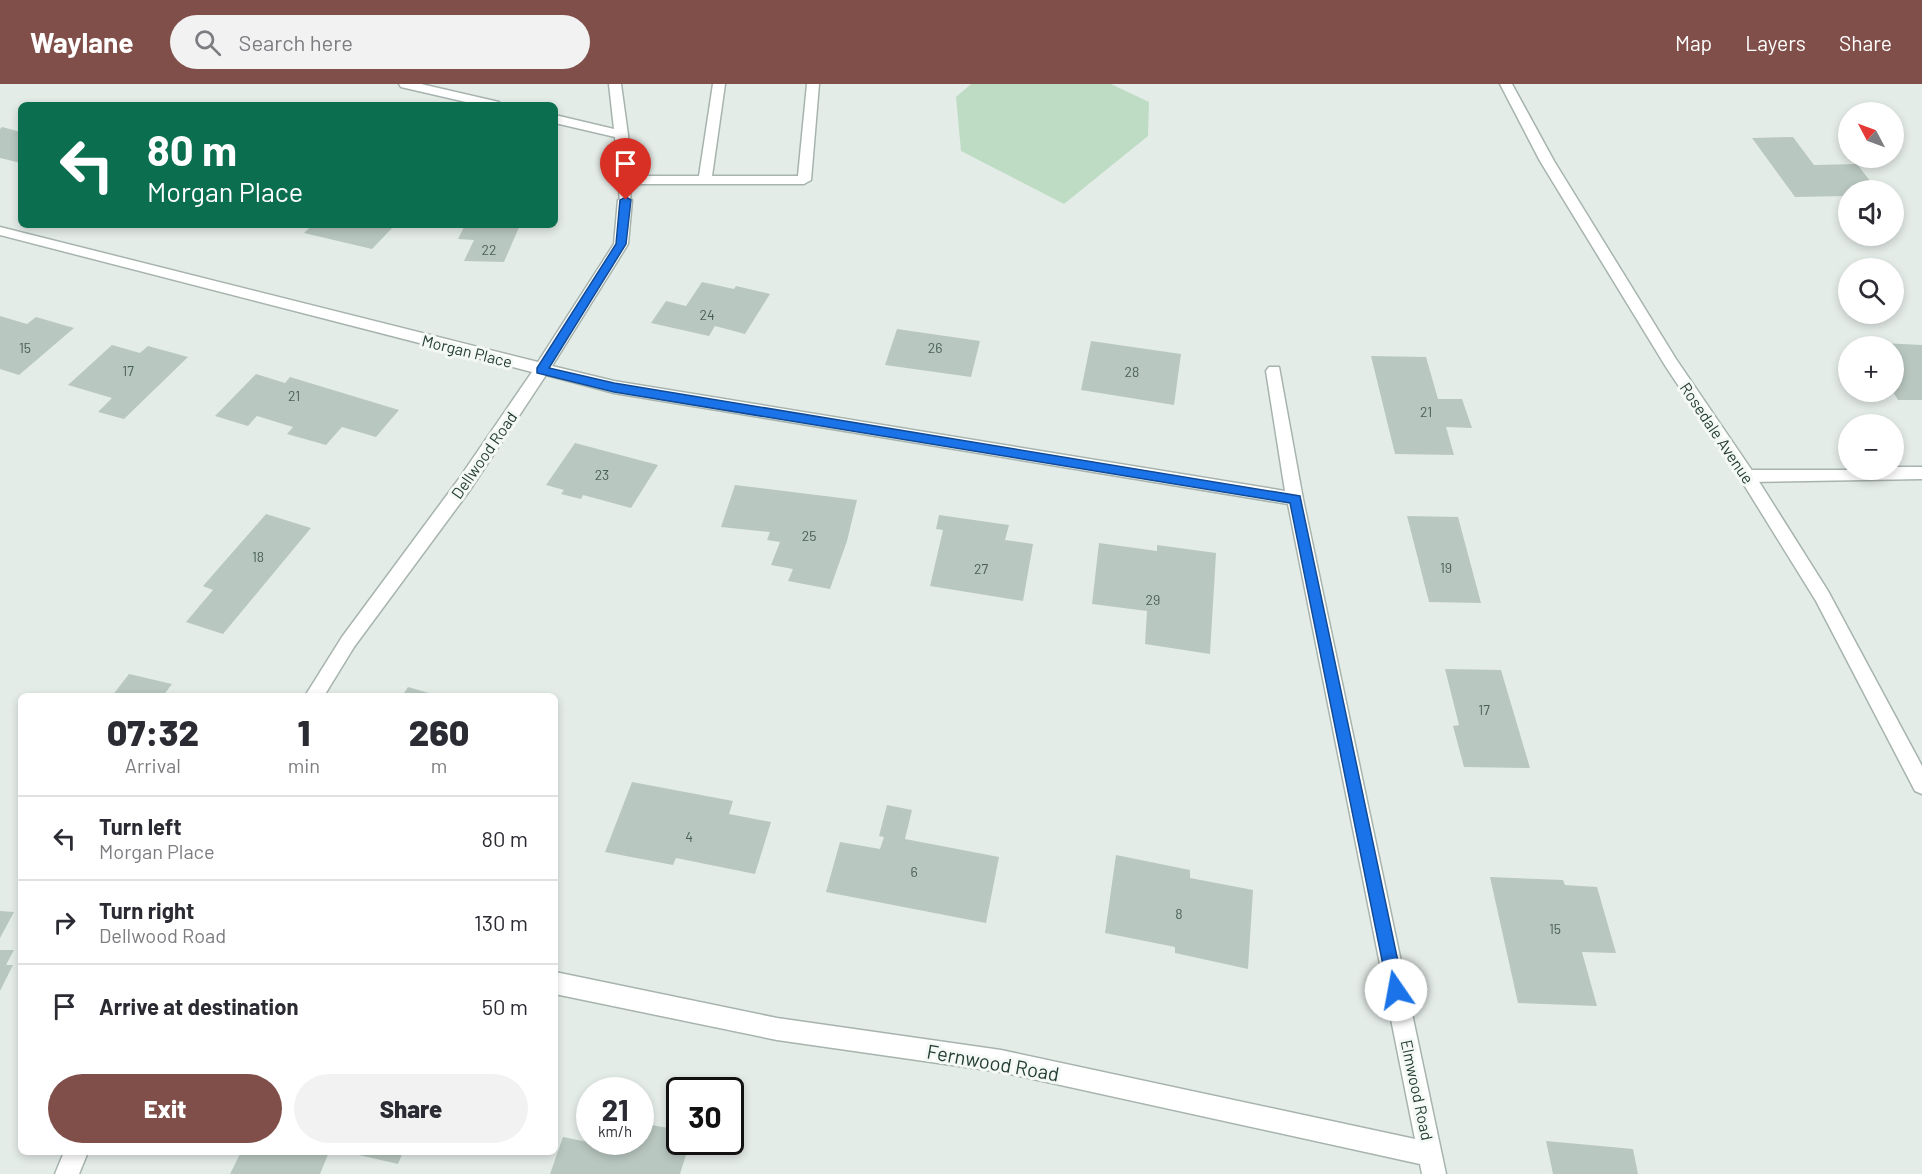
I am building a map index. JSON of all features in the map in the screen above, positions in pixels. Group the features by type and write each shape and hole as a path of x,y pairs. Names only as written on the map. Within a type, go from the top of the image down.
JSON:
{"street":[{"path":"405,84 482,102"},
{"name":"Dellwood Road","path":"316,693 348,642 464,485 621,244 626,200 622,135 615,84"},
{"path":"705,180 719,84"},
{"path":"624,180 804,180 813,84"},
{"name":"Rosedale Avenue","path":"1506,84 1547,161 1582,219 1671,363 1747,476 1822,596 1922,784"},
{"path":"558,120 622,135"},
{"name":"Morgan Place","path":"0,231 614,387 1295,499"},
{"name":"Elmwood Road","path":"1274,371 1295,499 1432,1164"},
{"path":"1747,476 1922,473"},
{"name":"Fernwood Road","path":"558,983 777,1029 1001,1061 1432,1164"},
{"path":"67,1174 75,1155"}],"green space":[{"path":"971,84 1111,84 1149,102 1148,136 1064,204 961,151 956,97"}],"building":[{"path":"2,127 18,131 18,162 0,158 0,129"},
{"path":"1793,137 1814,165 1838,164 1838,168 1860,168 1869,180 1838,180 1838,196 1795,197 1752,138"},
{"path":"309,228 392,228 372,249 304,233"},
{"path":"464,228 519,228 504,262 464,261 474,240 458,239"},
{"path":"702,282 734,289 736,286 770,294 745,334 715,326 709,336 651,323 666,301 686,306"},
{"path":"0,316 27,324 36,317 74,328 19,375 0,369"},
{"path":"897,329 980,341 971,377 885,365"},
{"path":"1091,341 1181,354 1174,405 1081,390"},
{"path":"1904,344 1922,345 1922,400 1904,400"},
{"path":"112,345 140,353 148,346 188,357 124,419 98,412 112,398 68,385"},
{"path":"1371,356 1426,357 1438,399 1462,399 1472,428 1446,427 1454,455 1395,454"},
{"path":"256,374 285,383 290,377 399,410 376,437 342,427 326,445 287,434 293,427 257,416 248,426 215,416"},
{"path":"575,443 658,465 631,508 583,495 581,499 561,494 564,490 546,485"},
{"path":"735,485 857,500 847,541 830,589 788,581 793,569 771,565 780,542 767,540 770,532 721,527"},
{"path":"266,514 311,528 223,634 186,622 213,590 203,586"},
{"path":"939,515 1009,525 1005,540 1033,544 1023,601 930,586 943,530 936,529"},
{"path":"1407,516 1458,517 1481,603 1429,602"},
{"path":"1099,543 1157,551 1157,545 1216,553 1210,654 1145,644 1147,611 1092,604"},
{"path":"1445,669 1501,670 1530,768 1464,767 1453,726 1459,725"},
{"path":"129,674 172,684 165,693 114,693"},
{"path":"408,687 429,693 404,693"},
{"path":"632,782 733,801 729,814 771,822 755,874 676,858 673,865 605,852"},
{"path":"887,805 912,810 905,839 999,857 986,923 826,892 840,842 880,849 884,837 879,836"},
{"path":"1116,855 1190,870 1190,878 1253,890 1248,969 1175,953 1175,947 1105,933"},
{"path":"1490,877 1563,880 1565,885 1597,887 1616,953 1582,952 1597,1006 1518,1003"},
{"path":"0,911 14,912 0,938"},
{"path":"0,950 14,950 6,965 13,965 0,991"},
{"path":"654,1125 666,1128 666,1155 686,1155 680,1174 550,1174 563,1137 576,1140 576,1155 654,1155"},
{"path":"1546,1141 1633,1149 1638,1174 1553,1174"},
{"path":"240,1155 328,1155 320,1174 230,1174"},
{"path":"359,1155 402,1155 398,1164"}],"route":[{"path":"626,200 621,244 541,370 614,387 1295,499 1396,990"}]}
